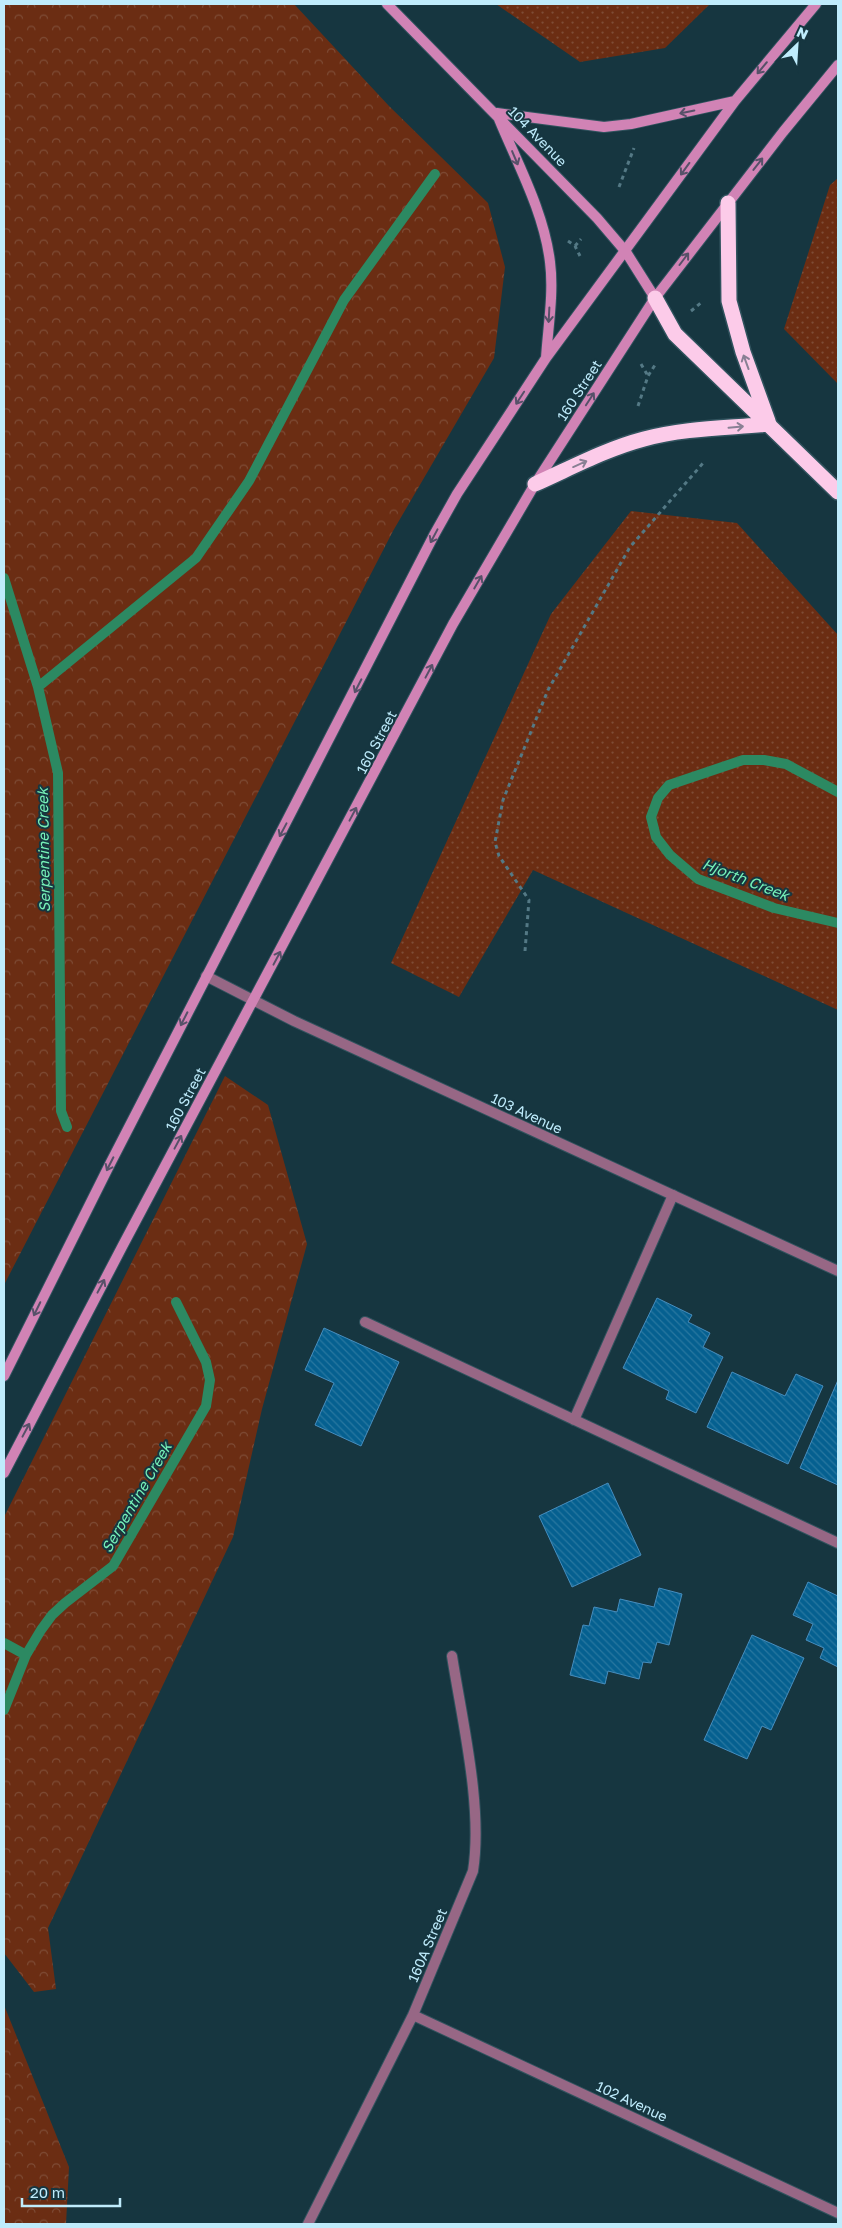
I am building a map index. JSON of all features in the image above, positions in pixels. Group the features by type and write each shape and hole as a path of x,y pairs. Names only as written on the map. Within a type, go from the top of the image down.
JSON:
{"highway":[{"path":"728,203 729,301 743,352 769,424"},
{"path":"655,298 675,334 838,492"},
{"path":"535,484 618,447 646,438 680,432 769,424"}],"main road":[{"name":"104 Avenue","path":"386,4 497,114 597,218 626,252 655,298"},
{"path":"4,1376 206,976 457,494 546,358 626,252 735,101 816,4"},
{"name":"160 Street","path":"4,1473 454,624 535,484 655,298 838,65"},
{"path":"546,358 550,264 546,241 539,216 497,114 604,126 631,124 735,101"}],"street":[{"name":"103 Avenue","path":"206,976 254,1001 838,1271"},
{"path":"574,1420 674,1195"},
{"path":"365,1322 838,1544"},
{"name":"160A Street","path":"308,2224 413,2015 473,1871 476,1848 473,1796 452,1656"},
{"name":"102 Avenue","path":"413,2015 838,2213"}],"path":[{"path":"619,186 634,148"},
{"path":"580,256 575,246 581,239"},
{"path":"690,311 702,302"},
{"path":"641,364 648,376"},
{"path":"638,406 648,376 655,365"},
{"path":"526,951 529,900 499,856 496,842 503,800 548,690 630,547 704,462"}],"green space":[{"path":"4,4 294,4 389,106 488,203 505,267 494,358 393,531 4,1285"},
{"path":"496,4 710,4 665,48 580,62"},
{"path":"838,178 838,384 784,329 830,185"},
{"path":"631,511 737,523 838,635 838,1010 533,870 459,997 391,963 551,614"},
{"path":"225,1076 268,1105 307,1244 262,1409 233,1537 48,1928 56,1989 34,1992 4,1953 4,1517"},
{"path":"4,2005 69,2167 66,2224 4,2224"}],"building":[{"path":"657,1298 692,1315 688,1322 710,1333 703,1347 723,1357 696,1413 666,1399 669,1391 623,1368"},
{"path":"324,1328 399,1362 361,1446 315,1425 334,1383 305,1370"},
{"path":"732,1372 785,1396 796,1374 823,1386 788,1464 707,1427"},
{"path":"838,1380 838,1485 800,1468"},
{"path":"608,1483 641,1555 572,1587 539,1516"},
{"path":"808,1582 838,1596 838,1667 820,1658 824,1648 806,1640 813,1624 793,1615"},
{"path":"659,1588 682,1594 669,1645 657,1642 651,1663 643,1662 639,1679 608,1671 605,1684 570,1675 583,1625 589,1626 594,1607 617,1612 620,1599 654,1607"},
{"path":"752,1635 804,1658 771,1730 762,1726 747,1759 704,1740"}],"waterway":[{"path":"38,687 196,558 249,481 344,300 435,174"},
{"name":"Serpentine Creek","path":"4,578 38,687 58,773 61,1111 67,1127"},
{"name":"Hjorth Creek","path":"838,792 786,764 764,760 743,760 669,785 658,798 651,817 656,837 670,855 698,879 774,908 838,923"},
{"name":"Serpentine Creek","path":"4,1710 26,1655 41,1630 52,1615 65,1603 113,1566 206,1406 210,1380 206,1362 176,1302"},
{"path":"4,1643 26,1655"}]}
